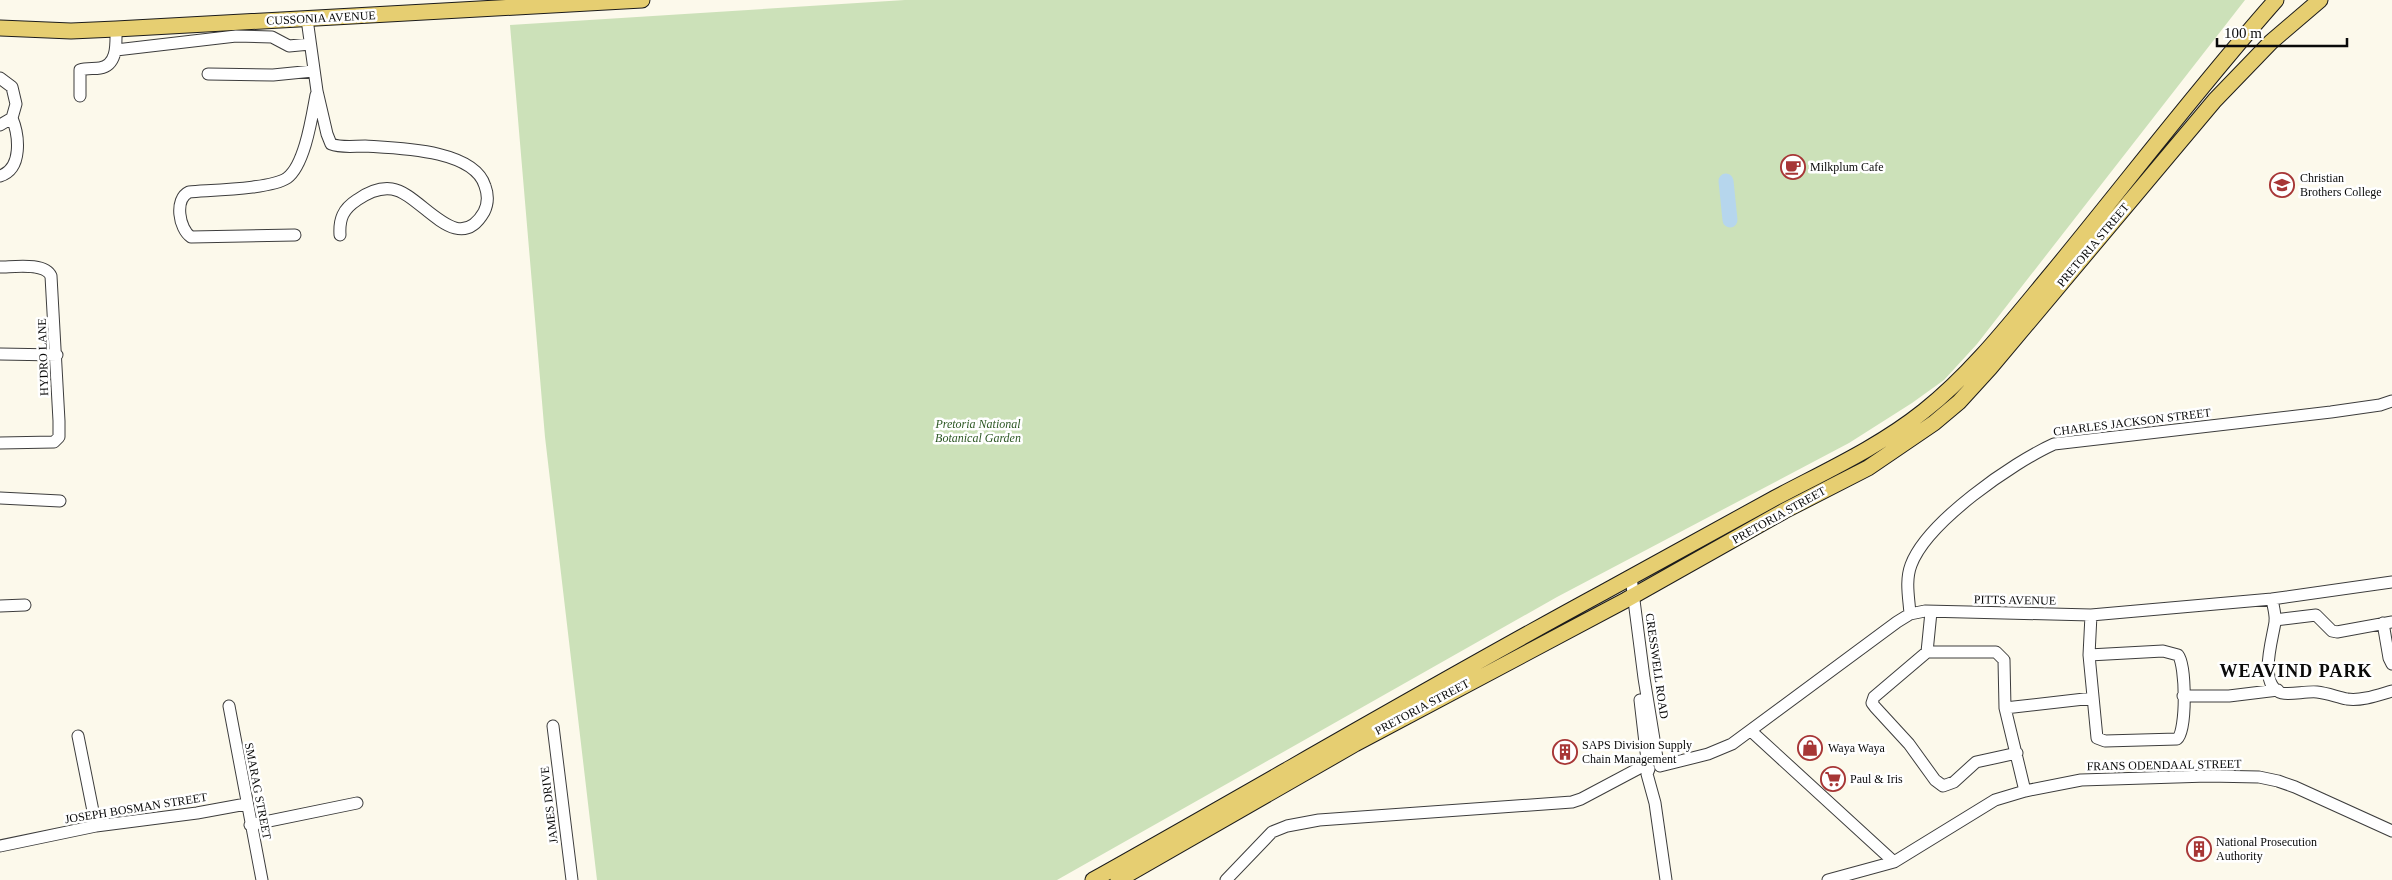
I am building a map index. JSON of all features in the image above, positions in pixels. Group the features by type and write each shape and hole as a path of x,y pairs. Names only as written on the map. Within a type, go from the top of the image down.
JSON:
{"main road":[{"name":"CUSSONIA AVENUE","path":"0,28 71,31 116,30 642,0"},
{"path":"2246,34 2268,0"},
{"name":"PRETORIA STREET","path":"1093,880 1220,809 1350,732 1627,579 1861,453 1923,413 1979,359 2276,0"},
{"name":"PRETORIA STREET","path":"1118,880 1355,744 1630,598 1776,516 1868,468 1934,423 1959,402 1990,368 2215,100 2271,42 2320,0"}],"street":[{"path":"307,19 313,71 331,144 443,155 458,160 472,169 483,179 487,192 486,205 480,217 467,227 458,229 435,217 405,194 392,189 378,190 366,194 346,208 340,218 340,235"},
{"path":"80,96 80,70 107,66 116,50 116,30"},
{"path":"116,50 236,36 272,38 289,46 310,44"},
{"path":"208,74 273,76 313,71"},
{"path":"0,78 9,83 14,90 16,104 12,118 16,136 16,161 10,170 0,176"},
{"path":"295,235 191,237 185,233 182,226 181,200 183,195 189,192 274,184 288,177 298,164 317,91"},
{"path":"0,125 12,118"},
{"name":"HYDRO LANE","path":"0,267 33,267 49,271 53,284 59,433 56,441 47,444 0,443"},
{"path":"0,354 57,355"},
{"name":"CHARLES JACKSON STREET","path":"1910,614 1907,583 1910,568 1916,552 1930,534 1970,498 2040,450 2054,444 2341,410 2380,405 2392,401"},
{"path":"0,498 60,501"},
{"name":"CRESSWELL ROAD","path":"1627,579 1654,763 1648,774 1655,803 1666,880"},
{"name":"PITTS AVENUE","path":"1654,763 1670,758 1682,761 1721,750 1752,731 1910,614 1931,612 2091,615 2272,599 2392,582"},
{"path":"2272,599 2275,620 2268,650 2269,671 2270,680 2278,690 2285,693 2304,690 2349,699 2370,697 2392,691"},
{"path":"0,606 25,605"},
{"path":"1926,652 1931,612"},
{"path":"2089,655 2174,652 2182,662 2184,696 2183,728 2177,739 2105,741 2096,736 2089,655 2091,615"},
{"path":"2275,620 2316,615 2332,631 2337,632 2388,623 2389,658 2392,664"},
{"path":"2017,753 1976,762 1947,786 1935,780 1909,744 1872,703 1874,697 1926,652 1996,652 2001,654 2004,660 2005,708 2017,753 2025,791"},
{"path":"2184,696 2229,696 2278,690"},
{"path":"2005,708 2092,698"},
{"name":"SMARAG STREET","path":"229,706 246,804 262,880"},
{"name":"JAMES DRIVE","path":"553,726 572,880"},
{"path":"1752,731 1894,862"},
{"path":"78,736 96,826"},
{"path":"1226,880 1272,832 1287,826 1319,820 1572,802 1581,800 1654,763"},
{"name":"FRANS ODENDAAL STREET","path":"1828,880 1894,862 1995,800 2025,791 2080,780 2208,776 2259,777 2295,787 2392,831"},
{"path":"250,825 357,803"},
{"name":"JOSEPH BOSMAN STREET","path":"0,846 96,826 197,813 246,804"}],"green space":[{"name":"Pretoria National Botanical Garden","path":"905,0 2245,0 1977,344 1944,380 1849,443 1557,597 1057,880 597,880 545,437 510,25"}],"waterway":[{"path":"1726,181 1730,220"}],"place":[{"name":"Milkplum Cafe","path":"1793,167"},
{"name":"Christian Brothers College","path":"2282,185"},
{"name":"Waya Waya","path":"1810,748"},
{"name":"SAPS Division Supply Chain Management","path":"1565,752"},
{"name":"Paul & Iris","path":"1833,779"},
{"name":"National Prosecution Authority","path":"2199,849"}],"district":[{"name":"WEAVIND PARK","path":"2296,671"}]}
